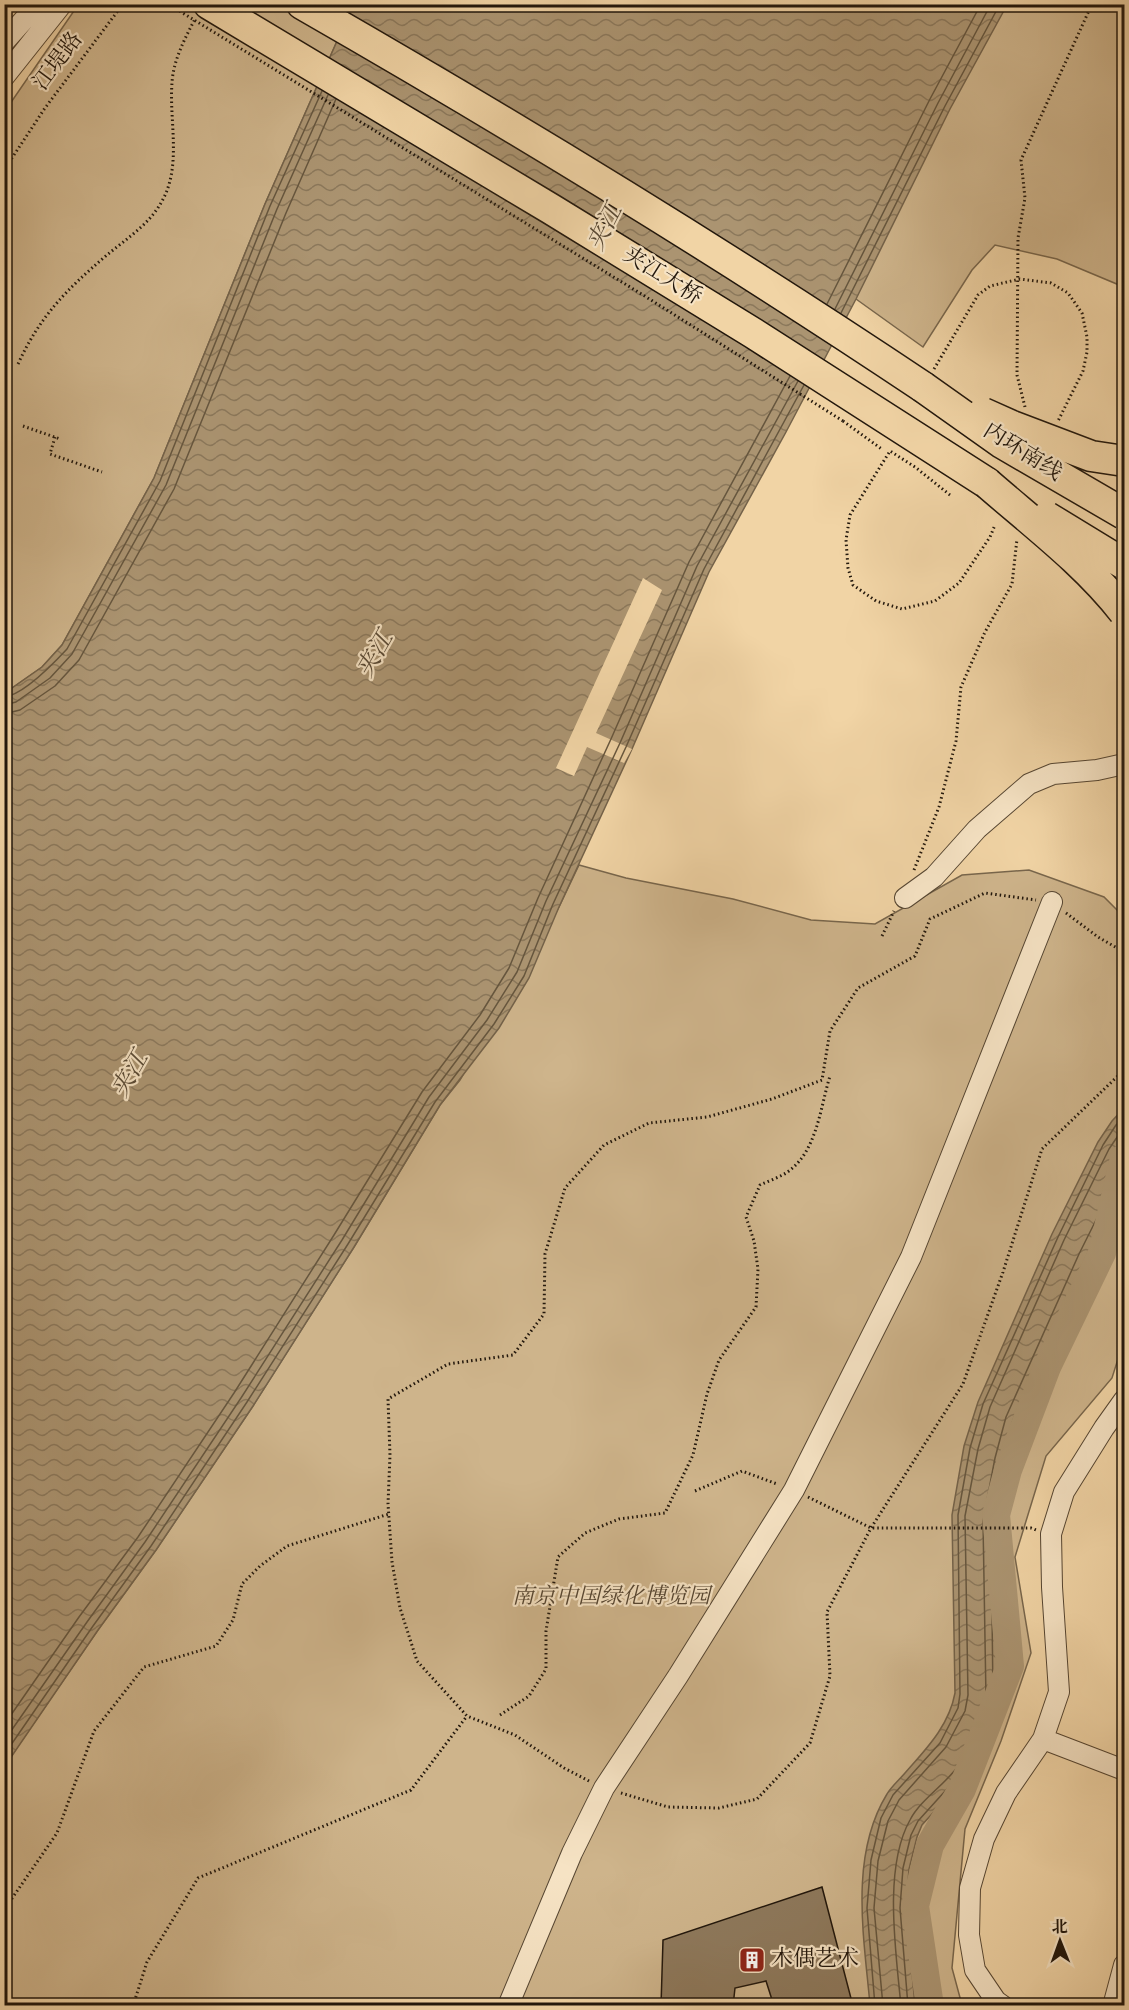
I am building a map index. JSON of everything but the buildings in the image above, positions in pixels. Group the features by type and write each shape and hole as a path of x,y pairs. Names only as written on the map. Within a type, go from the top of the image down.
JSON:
{"highway":[{"path":"302,4 582,170 820,318 928,378 950,396 1012,426 1091,456 1125,461"},
{"name":"夹江大桥","path":"203,9 551,209 753,333 987,483"},
{"name":"内环南线","path":"928,378 1002,443 1125,514"},
{"path":"987,483 1068,552 1110,593 1125,612"},
{"name":"内环南线","path":"987,483 1125,564"}],"street":[{"path":"4,42 38,4"},
{"path":"4,77 62,4"},
{"path":"905,898 934,877 977,829 1029,784 1053,774 1097,770 1125,764"},
{"path":"508,2006 572,1853 604,1788 678,1676 794,1490 911,1257 1052,902"},
{"path":"1003,2006 996,2001 975,1970 969,1935 970,1888 984,1839 1006,1793 1043,1739 1059,1692 1051,1534 1064,1492 1104,1428 1125,1400"},
{"path":"1043,1739 1125,1770"},
{"path":"1113,2006 1125,1965"}],"path":[{"name":"江堤路","path":"4,170 45,108 123,4"},
{"path":"168,4 643,295 843,422 883,450"},
{"path":"18,364 39,323 56,302 154,215 164,199 173,161 172,81 185,39 203,9"},
{"path":"928,378 978,295 990,286 1020,279 1052,284 1068,292 1073,299 1082,313 1087,337 1083,371 1055,426"},
{"path":"23,426 60,438"},
{"path":"55,437 50,454 102,472"},
{"path":"951,495 890,451 850,515 846,540 848,568 853,585 876,601 902,609 935,601 959,583 990,537 995,525"},
{"path":"1125,951 1098,937 1052,902 985,893 930,919 915,956 858,988 830,1031 822,1080 772,1099 707,1116 649,1123 604,1145 565,1188 545,1254 544,1314 513,1355 448,1364 388,1399 389,1514 392,1562 400,1608 417,1661 467,1716 515,1734 564,1768 604,1788 668,1807 719,1808 757,1799 810,1743 830,1676 827,1612 871,1528 963,1384 1003,1272 1042,1149 1125,1070"},
{"path":"500,1715 529,1696 546,1669 546,1631 558,1557 585,1533 619,1518 665,1513 678,1489 693,1455 719,1360 756,1307 758,1269 754,1241 746,1217 760,1185 787,1173 805,1153 821,1116 830,1076"},
{"path":"695,1491 742,1471 794,1490 871,1528 1031,1528"},
{"path":"4,1910 57,1833 94,1731 144,1667 216,1646 233,1620 242,1584 260,1566 287,1546 389,1514"},
{"path":"133,2006 147,1962 198,1878 411,1790 467,1716"}],"green space":[{"path":"78,5 353,5 265,204 154,478 62,645 42,667 5,693 5,111"},
{"path":"952,5 1124,5 1124,287 1057,259 995,245 972,270 923,347 856,299 832,277"},
{"name":"南京中国绿化博览园","path":"579,865 626,878 733,899 811,920 875,924 962,875 1029,870 1104,897 1124,917 1124,1340 1112,1378 1046,1456 1015,1557 1031,1653 1001,1741 965,1829 952,1968 962,2005 5,2005 4,1766 156,1550 253,1406 354,1247 440,1105 460,1080 559,907"}],"water":[{"name":"夹江","path":"353,5 1007,5 950,109 856,299 709,572 529,978 499,1028 440,1105 354,1247 253,1406 156,1550 5,1766 5,693 42,667 62,645 154,478 265,204"},
{"path":"1124,1108 1124,1192 1091,1259 1019,1422 1008,1461 997,1521 1000,1699 993,1726 970,1772 922,1825 909,1869 906,1908 915,2005 870,2005 862,1897 867,1844 875,1818 887,1794 936,1736 948,1716 955,1693 952,1515 964,1446 978,1402 1052,1234 1098,1142"}],"pier":[{"path":"643,578 662,590 596,733 632,749 624,763 587,747 574,776 556,768"}],"waterway":[{"path":"930,2006 915,1906 930,1845 962,1789 1010,1666 996,1515 1008,1470 1047,1367 1102,1253 1124,1158"}],"place":[{"name":"木偶艺术","path":"752,1960"}]}
